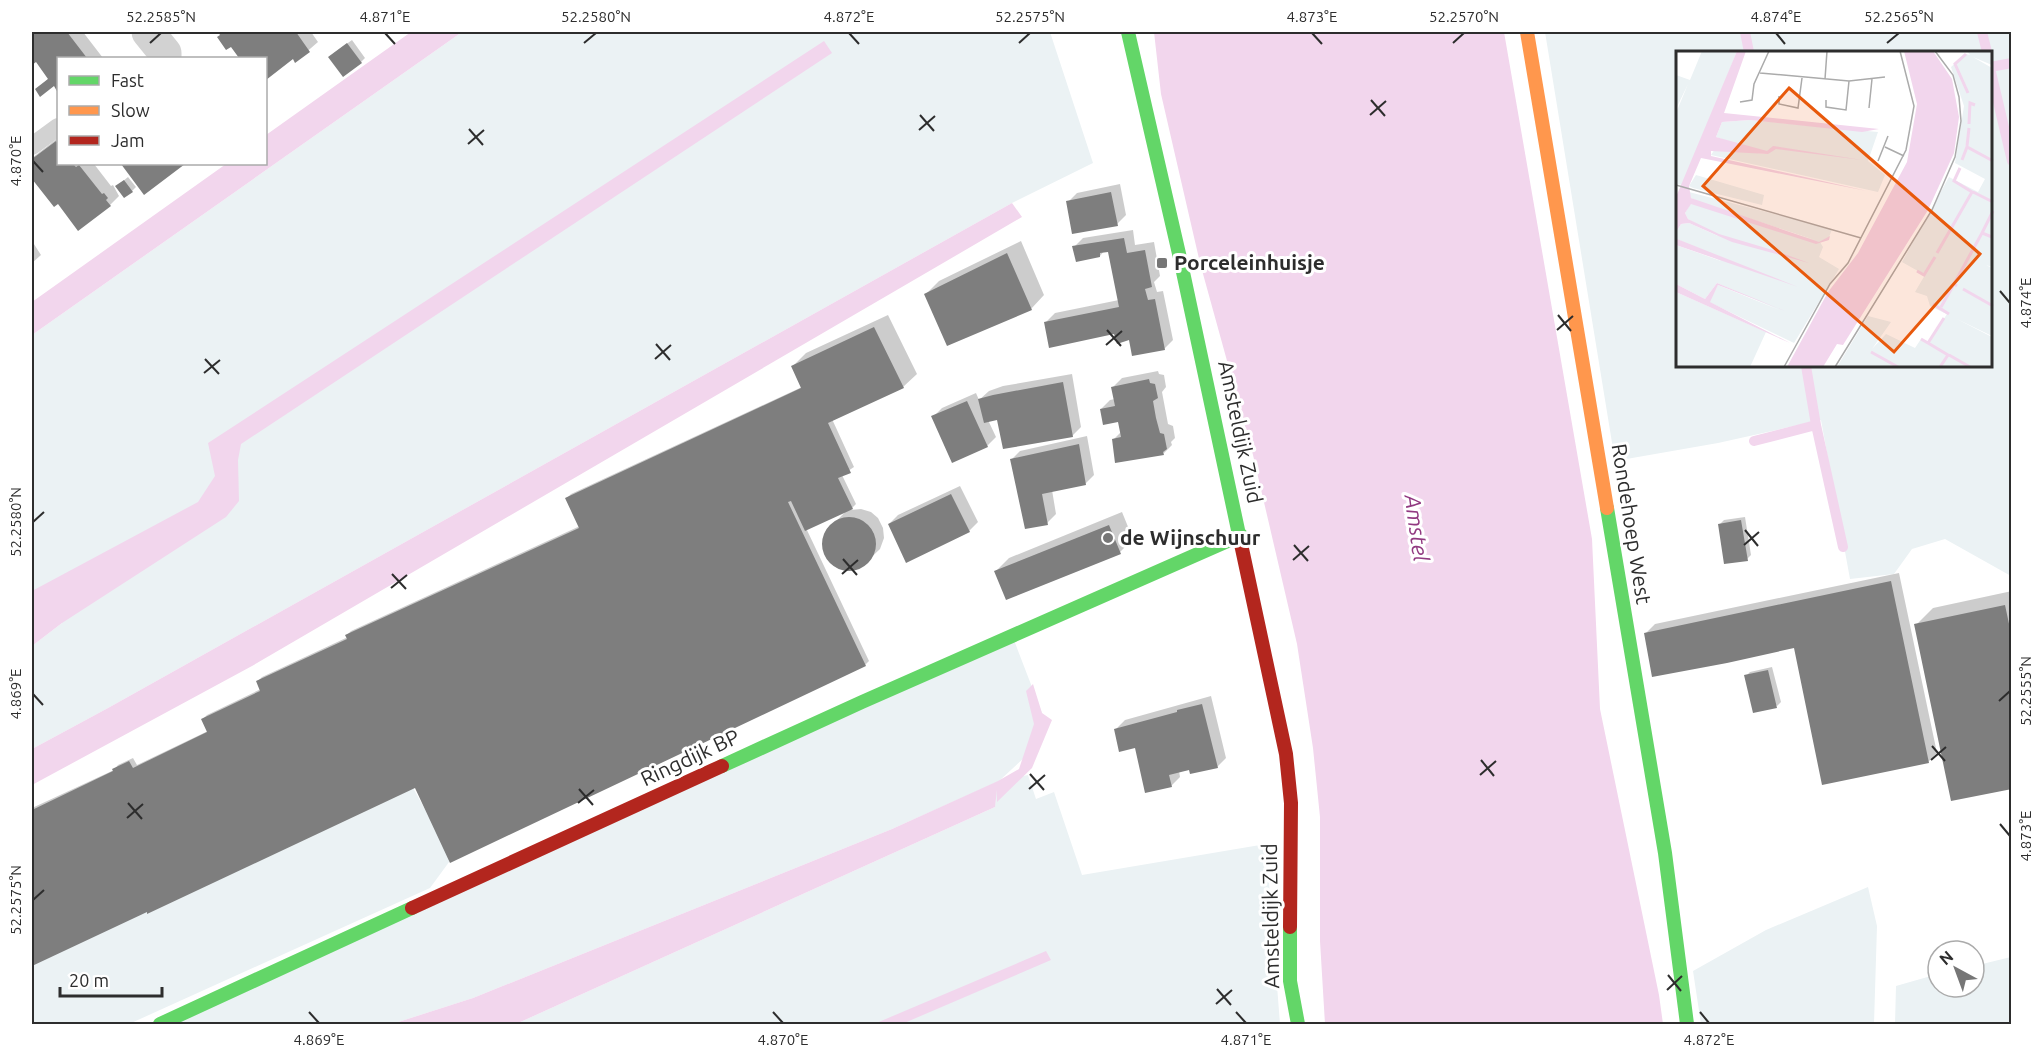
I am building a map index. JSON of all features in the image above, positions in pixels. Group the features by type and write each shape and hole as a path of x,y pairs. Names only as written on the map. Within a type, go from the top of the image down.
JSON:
{"street":[{"path":"148,32 165,53 165,57"},
{"name":"Amsteldijk Zuid","path":"1128,32 1241,535 1286,754 1291,804 1290,981 1298,1024"},
{"name":"Rondehoep West","path":"1527,32 1665,853 1687,1024"},
{"name":"Ringdijk BP","path":"160,1024 862,702 1241,535"}],"lane":[{"path":"32,146 57,128"}],"shaded area":[{"path":"462,32 1050,32 1093,163 1012,203 32,749 32,646 62,623 39,589 32,591 32,335"},
{"path":"1545,32 2011,32 2011,576 1945,539 1912,549 1894,574 1850,579 1821,420 1718,443 1615,461"},
{"path":"1012,635 1042,713 1039,744 999,781 1028,775 1036,799 1054,792 1082,875 1266,844 1280,1024 516,1024 995,807 997,782 892,829 473,998 392,1024 170,1024"},
{"path":"412,786 452,858 430,888 129,1024 32,1024 32,965"},
{"path":"1868,887 1877,926 1874,1024 1701,1024 1693,971 1766,930"},
{"path":"2011,957 2011,1024 1895,1024 1896,986 1926,977 1926,999 1986,999 1986,963"}],"water":[{"path":"411,32 462,32 32,335 32,302 225,165 267,165 267,134"},
{"name":"Amstel","path":"1154,32 1504,32 1592,539 1600,709 1663,1024 1325,1024 1320,941 1320,817 1313,748 1297,644 1253,455 1200,263 1161,94"},
{"path":"824,41 832,53 241,444 238,460 239,501 226,517 62,623 32,646 32,591 198,502 215,476 208,443"},
{"path":"1012,203 1022,217 252,666 32,785 32,749"},
{"path":"1033,684 1042,713 1052,720 1032,768 997,802 997,790 995,807 516,1024 392,1024 473,998 892,829 998,781 1019,769 1034,724 1026,691"},
{"path":"1046,951 1051,960 902,1024 874,1024"}],"building":[{"path":"32,32 67,32 86,57 57,57 57,91 54,86 40,97 35,89 48,79 36,62 32,65"},
{"path":"218,32 296,32 310,52 295,63 293,59 267,79 267,57 238,57 231,47 226,50 217,37 220,35"},
{"path":"347,43 362,63 343,77 328,57"},
{"path":"56,141 57,165 76,167 79,165 102,194 104,193 108,198 106,200 111,206 78,231 58,204 54,207 32,179 32,159"},
{"path":"122,165 184,165 144,195"},
{"path":"124,180 133,192 124,198 115,186"},
{"path":"1111,192 1118,226 1072,234 1066,201"},
{"path":"1124,238 1127,253 1145,250 1152,287 1145,289 1148,300 1155,299 1165,350 1132,356 1129,340 1117,344 1114,334 1049,348 1044,322 1119,307 1108,252 1100,253 1100,257 1076,262 1072,246"},
{"path":"1007,253 1032,310 947,346 924,294"},
{"path":"874,327 904,388 828,423 851,473 838,478 853,509 805,531 791,501 788,502 866,666 450,863 415,788 32,966 32,810 129,761 133,768 207,732 201,719 260,691 256,681 347,639 345,635 579,528 565,498 801,388 791,366"},
{"path":"1149,379 1150,383 1155,384 1158,398 1153,401 1156,418 1160,433 1164,434 1167,449 1163,452 1164,455 1115,463 1112,439 1121,437 1118,422 1103,425 1100,409 1115,406 1111,387"},
{"path":"1063,382 1073,437 1003,449 997,420 984,423 978,399"},
{"path":"967,401 988,447 952,463 931,416"},
{"path":"1079,444 1086,485 1042,494 1048,525 1025,529 1010,459"},
{"path":"951,494 970,532 906,563 888,524"},
{"path":"844,517 854,517 864,521 872,529 876,544 872,559 864,567 854,571 844,571 834,567 826,559 822,549 822,539 826,529 834,521"},
{"path":"1741,520 1748,561 1724,564 1718,524"},
{"path":"1109,525 1121,554 1006,600 994,571"},
{"path":"1891,581 1929,763 1822,785 1794,648 1652,677 1644,633"},
{"path":"2005,605 2012,638 2012,789 1951,801 1914,624"},
{"path":"1768,670 1777,708 1753,713 1744,675"},
{"path":"1202,704 1218,768 1190,774 1189,770 1169,775 1172,787 1145,793 1135,748 1119,752 1114,729"}],"waterway":[{"path":"1745,32 1749,51"},
{"path":"1982,32 1987,51"},
{"path":"1992,67 2012,63"},
{"path":"1992,76 2012,161"},
{"path":"1754,441 1816,425 1806,368"},
{"path":"1816,425 1843,547"}],"traffic: fast":[{"path":"1128,32 1180,258 1241,544"},
{"path":"1607,508 1665,853 1687,1024"},
{"path":"722,766 1241,535"},
{"path":"160,1024 412,908"},
{"path":"1290,927 1290,981 1298,1024"}],"traffic: slow":[{"path":"1527,32 1607,508"}],"traffic: jam":[{"path":"1241,544 1286,754 1291,803 1290,927"},
{"path":"412,908 722,766"}],"place":[{"name":"Porceleinhuisje","path":"1162,263"},
{"name":"de Wijnschuur","path":"1108,538"}]}
